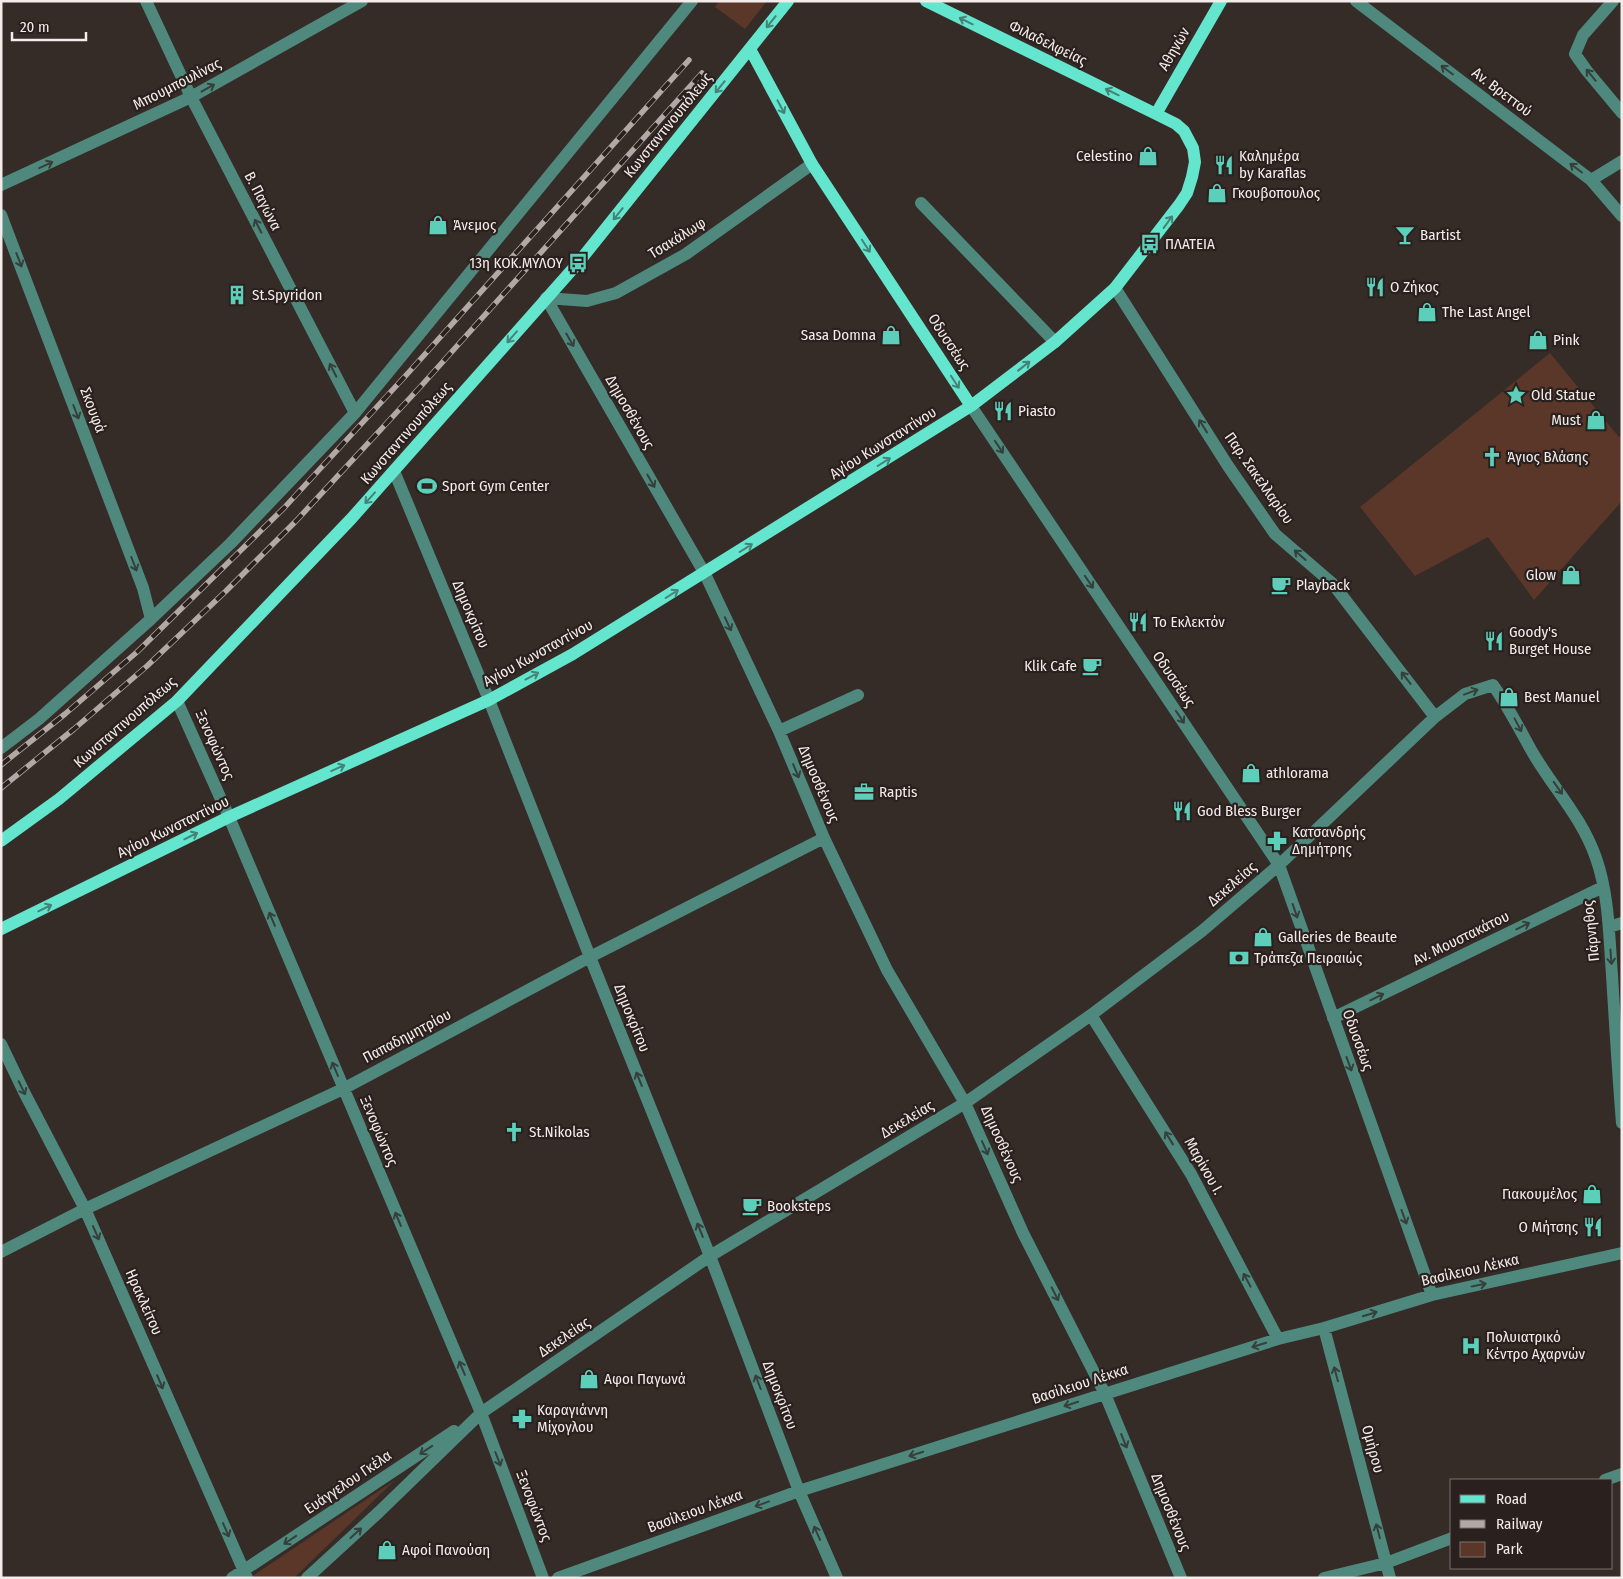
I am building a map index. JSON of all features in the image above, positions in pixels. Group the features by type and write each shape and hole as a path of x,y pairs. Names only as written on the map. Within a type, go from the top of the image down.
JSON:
{"main road":[{"name":"Φιλαδελφείας","path":"926,1 1156,114"},
{"name":"Αθηνών","path":"1156,114 1221,1"},
{"name":"Κωνσταντινουπόλεως","path":"1,841 59,799 177,700 259,616 394,471 578,263 788,2"},
{"name":"Οδυσσέως","path":"750,49 812,164 972,406"},
{"name":"Αγίου Κωνσταντίνου","path":"1,929 229,817 489,700 574,654 972,406 1055,342 1115,288 1180,206 1192,177 1195,162 1193,148 1184,131 1176,124 1156,114"}],"street":[{"name":"Β. Παγώνα","path":"146,1 191,97 355,413"},
{"name":"Μπουμπουλίνας","path":"1,185 191,97 362,1"},
{"path":"1,748 39,719 151,619 231,543 355,413 692,1"},
{"name":"Αν. Βρεττού","path":"1356,1 1591,180 1622,216"},
{"path":"1613,1 1583,35 1575,54 1622,113"},
{"path":"1591,180 1622,161"},
{"name":"Τσακάλωφ","path":"546,298 587,302 616,293 686,254 812,164"},
{"path":"922,203 1055,342"},
{"name":"Σκουφά","path":"1,215 143,588 151,619"},
{"name":"Παρ. Σακελλαρίου","path":"1115,288 1228,466 1276,534 1333,584 1435,716"},
{"name":"Δημοσθένους","path":"546,298 704,574 779,731 824,838 887,970 965,1103 1024,1233 1105,1394 1180,1578"},
{"name":"Οδυσσέως","path":"972,406 1279,865 1432,1295"},
{"name":"Δημοκρίτου","path":"394,471 489,700 710,1256 798,1491 837,1578"},
{"name":"Δεκελείας","path":"307,1578 379,1512 481,1413 710,1256 965,1103 1091,1015 1202,931 1279,865 1435,716 1465,694 1493,685 1505,702"},
{"path":"779,731 858,695"},
{"name":"Ξενοφώντος","path":"177,700 229,817 481,1413 544,1578"},
{"name":"Πάρνηθος","path":"1505,702 1530,748 1573,810 1586,834 1596,859 1603,887 1609,927 1622,1123"},
{"name":"Παπαδημητρίου","path":"1,1252 85,1209 343,1089 590,957 824,838"},
{"name":"Αν. Μουστακάτου","path":"1333,1018 1603,887"},
{"path":"1609,927 1622,923"},
{"name":"Μαρίνου Ι.","path":"1091,1015 1192,1174 1278,1339"},
{"name":"Ηρακλείτου","path":"1,1044 85,1209 245,1574"},
{"name":"Βασίλειου Λέκκα","path":"558,1578 798,1491 1278,1339 1324,1328 1432,1295 1622,1253"},
{"name":"Ομήρου","path":"1324,1328 1390,1578"},
{"name":"Ευάγγελου Γκέλα","path":"232,1578 245,1574 481,1413"},
{"path":"1608,1479 1622,1474"},
{"path":"1324,1578 1386,1563 1450,1539"}],"green space":[{"path":"719,1 767,1 745,29 715,7"},
{"path":"1550,353 1619,437 1622,435 1622,501 1534,600 1488,537 1415,576 1360,507"},
{"path":"395,1480 294,1578 251,1578 251,1577"}],"railway":[{"path":"1,765 65,714 137,652 284,508 409,372 689,60"},
{"path":"1,788 74,729 147,666 296,521 422,385 702,73"}],"place":[{"name":"Celestino","path":"1148,156"},
{"name":"Καλημέρα by Karaflas","path":"1224,165"},
{"name":"Γκουβοπουλος","path":"1217,193"},
{"name":"Άνεμος","path":"438,225"},
{"name":"Bartist","path":"1405,235"},
{"name":"ΠΛΑΤΕΙΑ","path":"1150,244"},
{"name":"13η ΚΟΚ.ΜΥΛΟΥ","path":"578,263"},
{"name":"Ο Ζήκος","path":"1375,287"},
{"name":"St.Spyridon","path":"237,295"},
{"name":"The Last Angel","path":"1427,312"},
{"name":"Sasa Domna","path":"891,335"},
{"name":"Pink","path":"1538,340"},
{"name":"Old Statue","path":"1516,395"},
{"name":"Piasto","path":"1003,411"},
{"name":"Must","path":"1596,420"},
{"name":"Άγιος Βλάσης","path":"1492,457"},
{"name":"Sport Gym Center","path":"427,486"},
{"name":"Glow","path":"1571,575"},
{"name":"Playback","path":"1281,585"},
{"name":"Το Εκλεκτόν","path":"1138,622"},
{"name":"Goody's Burget House","path":"1494,641"},
{"name":"Klik Cafe","path":"1092,666"},
{"name":"Best Manuel","path":"1509,697"},
{"name":"athlorama","path":"1251,773"},
{"name":"Raptis","path":"864,792"},
{"name":"God Bless Burger","path":"1182,811"},
{"name":"Κατσανδρής Δημήτρης","path":"1277,841"},
{"name":"Galleries de Beaute","path":"1263,937"},
{"name":"Τράπεζα Πειραιώς","path":"1239,958"},
{"name":"St.Nikolas","path":"514,1132"},
{"name":"Γιακουμέλος","path":"1592,1194"},
{"name":"Booksteps","path":"752,1206"},
{"name":"Ο Μήτσης","path":"1593,1227"},
{"name":"Πολυιατρικό Κέντρο Αχαρνών","path":"1471,1346"},
{"name":"Αφοι Παγωνά","path":"589,1379"},
{"name":"Καραγιάννη Μίχογλου","path":"522,1419"},
{"name":"Αφοί Πανούση","path":"387,1550"}]}
